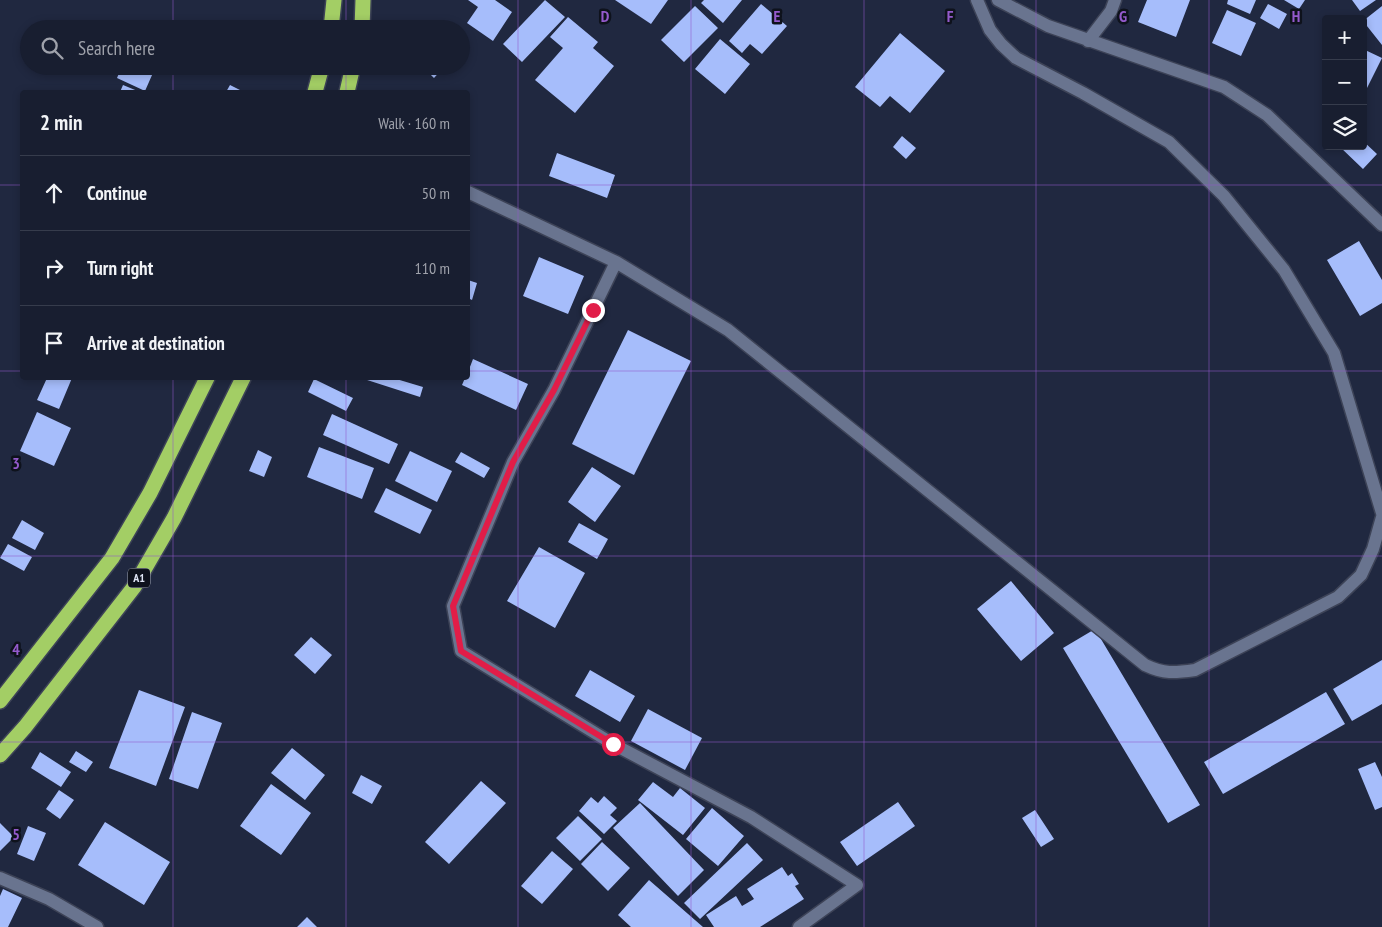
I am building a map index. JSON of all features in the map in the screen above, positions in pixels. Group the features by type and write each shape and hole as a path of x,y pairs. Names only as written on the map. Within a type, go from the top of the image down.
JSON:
{"highway":[{"path":"332,20 334,0"},
{"path":"362,20 363,0"},
{"path":"316,90 320,75"},
{"path":"347,90 351,75"},
{"name":"A1","path":"0,701 112,558 150,493 206,380"},
{"name":"A1","path":"0,755 37,712 134,587 174,518 242,380"}],"street":[{"path":"470,193 616,262 728,330 1145,665 1160,672 1173,673 1195,670 1338,598 1361,575 1373,549 1382,515 1334,353 1284,270 1224,196 1169,142 1016,58 990,30 977,0"},
{"path":"998,0 1048,26 1224,87 1267,115 1382,225"},
{"path":"1088,41 1111,11 1115,0"},
{"path":"616,262 554,390 513,462 453,606 461,651 613,744 751,817 857,886 799,927"},
{"path":"0,878 49,899 97,927"}],"building":[{"path":"468,0 495,0 512,12 493,41 470,25 469,20 478,7"},
{"path":"545,0 565,17 522,62 503,44"},
{"path":"615,0 668,0 651,24"},
{"path":"704,0 742,0 723,23 701,3"},
{"path":"1147,0 1190,0 1176,37 1138,22"},
{"path":"1228,0 1256,0 1250,14 1227,4"},
{"path":"1284,0 1305,0 1299,9"},
{"path":"1352,0 1376,0 1360,11"},
{"path":"761,4 787,26 762,54 750,44 742,53 729,41"},
{"path":"1268,4 1287,14 1279,29 1260,18"},
{"path":"695,6 718,28 684,62 661,40"},
{"path":"1382,6 1382,45 1367,26 1367,18"},
{"path":"1227,10 1256,23 1241,56 1212,43"},
{"path":"568,17 598,42 593,48 614,66 575,113 535,80 563,48 550,37"},
{"path":"900,33 945,71 910,113 890,96 880,107 855,87"},
{"path":"720,39 750,64 725,94 695,69"},
{"path":"1367,51 1382,58 1367,88"},
{"path":"118,75 152,75 145,90 117,78"},
{"path":"123,85 135,90 121,90"},
{"path":"230,85 240,90 227,90"},
{"path":"902,136 916,148 906,159 893,147"},
{"path":"1367,145 1377,154 1363,169 1343,150 1367,150"},
{"path":"557,153 615,175 607,198 549,176"},
{"path":"1359,241 1382,280 1382,303 1360,316 1327,260"},
{"path":"539,257 584,276 568,314 523,296"},
{"path":"470,281 477,283 472,300 470,299"},
{"path":"628,330 691,361 634,475 572,444"},
{"path":"473,359 528,384 516,410 462,385 464,380 470,380 470,367"},
{"path":"46,380 71,380 59,409 37,400"},
{"path":"314,380 316,380 353,398 346,411 308,392"},
{"path":"367,380 400,380 423,387 420,397"},
{"path":"37,412 71,428 54,466 20,451"},
{"path":"332,414 398,444 389,464 323,435"},
{"path":"319,447 374,468 362,499 307,477"},
{"path":"258,450 272,457 264,477 249,471"},
{"path":"410,451 452,471 437,502 395,481"},
{"path":"461,452 490,468 484,478 455,462"},
{"path":"592,467 621,486 595,522 568,502"},
{"path":"386,488 432,510 420,534 374,512"},
{"path":"22,520 44,533 35,550 12,538"},
{"path":"579,523 608,539 597,559 568,542"},
{"path":"8,544 32,557 24,571 0,558"},
{"path":"539,547 585,573 555,628 507,601"},
{"path":"1011,581 1054,633 1021,661 977,609"},
{"path":"1095,629 1200,805 1168,823 1063,648"},
{"path":"311,637 332,655 315,674 294,655"},
{"path":"1382,660 1382,704 1352,721 1333,689"},
{"path":"590,670 635,696 620,722 575,696"},
{"path":"139,690 185,707 156,786 109,768"},
{"path":"1326,692 1345,724 1223,794 1204,762"},
{"path":"648,709 702,738 685,770 631,741"},
{"path":"192,712 222,723 198,789 169,779"},
{"path":"292,748 325,775 305,800 271,773"},
{"path":"76,751 93,762 86,772 69,762"},
{"path":"40,752 71,772 61,787 31,768"},
{"path":"1375,762 1382,777 1382,807 1375,810 1358,769"},
{"path":"361,775 382,786 372,804 352,793"},
{"path":"481,781 506,803 449,864 425,842"},
{"path":"653,782 673,797 680,788 705,808 683,835 638,800"},
{"path":"271,784 311,813 281,855 240,826"},
{"path":"59,790 74,800 60,819 46,809"},
{"path":"604,796 617,808 610,815 617,821 604,834 579,811 591,797 598,803"},
{"path":"898,802 915,826 857,866 840,842"},
{"path":"640,803 704,870 678,896 613,828"},
{"path":"712,808 744,836 718,866 686,839"},
{"path":"1035,810 1054,839 1041,847 1022,818"},
{"path":"578,816 602,839 580,861 556,838"},
{"path":"105,822 170,862 144,905 78,865"},
{"path":"0,823 14,837 0,851"},
{"path":"28,826 46,833 34,861 17,854"},
{"path":"602,842 630,868 608,891 581,864"},
{"path":"747,843 763,860 700,919 684,903"},
{"path":"552,851 573,869 542,904 521,886"},
{"path":"782,867 788,876 792,873 799,884 795,886 804,899 760,927 714,927 706,915 736,896 742,906 754,899 747,889"},
{"path":"649,880 703,927 631,927 618,915"},
{"path":"3,889 22,898 8,927 0,927 0,896"},
{"path":"307,917 317,927 297,927"}],"route":[{"path":"593,310 554,390 513,462 453,606 461,651 613,744"}]}
